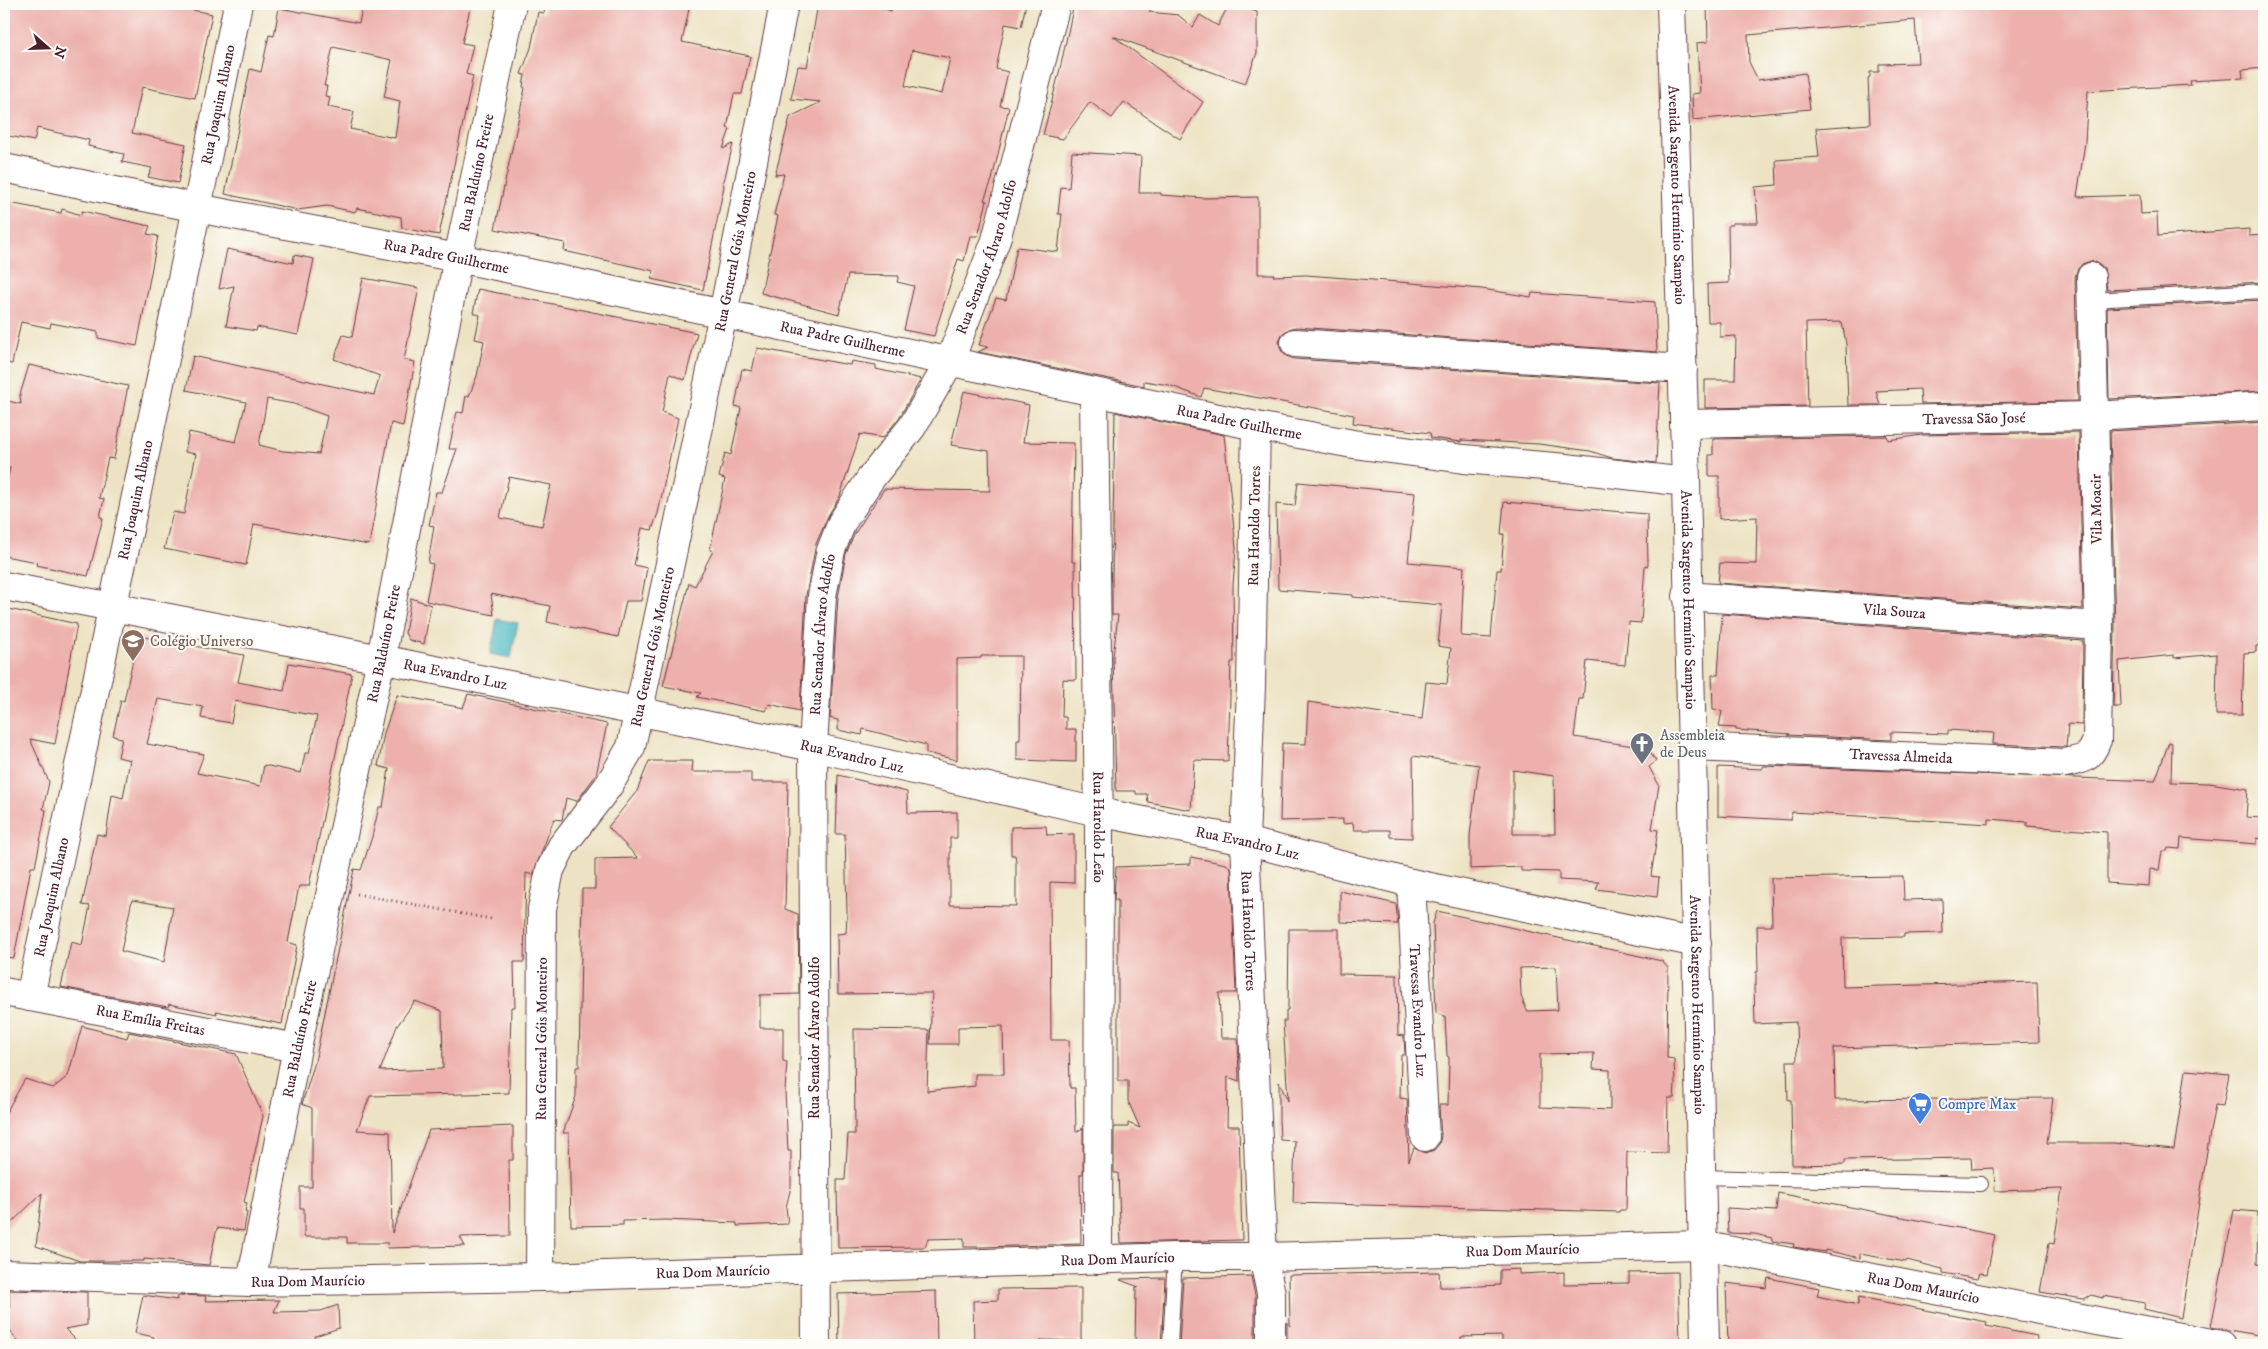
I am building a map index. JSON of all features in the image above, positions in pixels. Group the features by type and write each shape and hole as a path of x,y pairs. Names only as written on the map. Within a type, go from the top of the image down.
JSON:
{"street":[{"name":"Rua Joaquim Albano","path":"30,997 197,208 238,4"},
{"name":"Rua Balduíno Freire","path":"250,1282 297,1048 381,659 458,258 512,4"},
{"name":"Rua General Góis Monteiro","path":"540,1277 542,909 550,870 562,846 609,785 631,747 640,712 723,314 784,4"},
{"name":"Rua Senador Álvaro Adolfo","path":"816,1345 813,747 822,596 831,550 842,522 872,478 912,427 949,363 996,240 1056,4"},
{"name":"Avenida Sargento Hermínio Sampaio","path":"1671,4 1686,482 1687,596 1697,942 1700,1176 1705,1345"},
{"name":"Rua Padre Guilherme","path":"4,168 197,208 458,258 949,363 1256,426 1353,444 1464,459 1566,468 1686,482"},
{"name":"Vila Moacir","path":"2091,288 2099,626 2097,740"},
{"path":"1295,343 1683,369"},
{"name":"Rua Haroldo Leão","path":"1094,393 1098,812 1098,1260"},
{"name":"Travessa São José","path":"1684,424 2094,416 2264,406"},
{"name":"Rua Haroldo Torres","path":"1256,426 1252,686 1245,841 1263,1257 1271,1293 1271,1345"},
{"name":"Rua Evandro Luz","path":"4,586 113,609 381,659 813,747 1098,812 1245,841 1411,883 1697,942"},
{"name":"Vila Souza","path":"1687,596 2099,626"},
{"name":"Travessa Almeida","path":"1692,747 2065,763 2082,760 2092,753 2097,740"},
{"name":"Travessa Evandro Luz","path":"1411,883 1425,1137"},
{"name":"Rua Emília Freitas","path":"4,992 297,1048"},
{"name":"Rua Dom Maurício","path":"4,1274 250,1282 815,1270 1175,1257 1263,1257 1702,1245 2222,1345"}],"lane":[{"path":"2091,288 2264,291"},
{"path":"1700,1176 1981,1184"},
{"path":"1170,1345 1175,1257"}],"path":[{"path":"331,890 491,919"}],"water":[{"path":"497,619 518,623 511,658 490,654"}],"building":[{"path":"4,4 164,4 212,14 195,98 142,87 132,133 186,144 178,183 148,177 152,168 122,162 124,154 88,146 89,140 37,128 34,141 4,135"},
{"path":"363,4 471,4 462,43 473,45 466,74 473,76 439,235 402,228 401,217 357,208 355,212 327,206 298,210 225,194 250,69 261,72 269,35 274,36 279,8 359,23","holes":["333,47 392,60 384,97 400,101 395,138 350,129 354,112 328,107 330,97 325,96 327,86 324,86"]},
{"path":"546,4 690,4 682,42 750,56 742,94 734,94 727,128 730,129 723,149 733,144 724,181 722,181 724,186 703,290 651,279 654,271 564,251 565,243 495,229 525,88 523,87 525,75 521,74 531,48 538,12 544,13"},
{"path":"818,4 870,4 891,11 893,4 1026,4 1021,27 1005,24 996,69 1008,72 1000,106 1009,107 992,180 984,200 987,201 978,236 970,236 964,261 958,259 934,336 904,330 914,286 897,282 899,276 848,275 839,314 761,293 778,216 774,215 784,174 775,175 790,117 821,102 791,99 798,66 807,67","holes":["912,50 950,58 942,94 905,86"]},
{"path":"1074,4 1138,4 1151,6 1149,12 1178,15 1193,27 1200,15 1218,26 1229,4 1234,4 1257,12 1257,53 1245,84 1113,36 1203,102 1180,139 1124,102 1112,118 1090,102 1063,139 1043,135"},
{"path":"1707,4 2264,4 2264,68 2242,70 2243,78 2190,81 2191,85 2088,91 2085,142 2077,197 2140,195 2141,214 2157,213 2158,236 2249,229 2249,236 2264,235 2264,282 2107,290 2104,268 2098,263 2091,261 2082,264 2077,270 2075,277 2078,401 1921,404 1920,389 1876,391 1880,405 1848,405 1846,344 1842,322 1806,323 1808,406 1705,408 1705,380 1735,380 1736,336 1720,337 1720,322 1708,322 1707,284 1729,283 1728,225 1732,225 1732,223 1758,223 1755,187 1777,185 1776,160 1819,157 1816,128 1870,124 1868,78 1870,77 1870,72 1879,72 1879,64 1918,63 1915,20 1748,35 1749,62 1758,80 1805,73 1810,109 1693,120 1692,94 1700,93 1697,43 1708,42"},
{"path":"1072,152 1141,156 1139,193 1161,193 1161,195 1204,198 1258,197 1258,274 1274,274 1273,276 1306,275 1399,282 1482,289 1531,297 1532,293 1655,302 1657,352 1296,327 1282,334 1279,342 1281,350 1286,356 1294,359 1660,383 1656,463 1612,458 1590,451 1539,444 1461,440 1461,442 1431,438 1430,433 1353,423 1354,415 1204,388 1201,397 1169,385 1144,381 1144,386 978,352 988,347 979,345 996,298 1006,300 1017,247 1058,252 1062,214 1058,214 1061,187 1069,188"},
{"path":"4,202 61,213 62,209 81,215 82,211 150,226 147,234 158,236 137,346 98,338 98,332 51,323 50,328 21,322 12,364 4,363"},
{"path":"227,249 293,263 294,255 314,259 298,335 257,327 256,331 226,326 234,286 219,289"},
{"path":"363,278 419,288 404,360 415,362 403,426 391,423 369,545 254,524 246,565 164,549 173,512 184,514 196,454 185,452 189,432 236,442 246,402 186,390 193,356 374,395 380,376 334,359 343,335 352,337","holes":["267,399 294,404 327,416 319,454 283,451 259,445"]},
{"path":"478,289 697,333 685,380 670,374 662,412 678,418 658,513 652,530 642,528 634,565 647,568 641,601 626,601 618,637 547,622 550,606 491,594 494,615 426,601 433,564 428,563 434,526 429,525 436,492 442,492 457,449 449,449 457,412 463,413 466,396 469,396 477,376 484,341 475,339 480,315 473,313","holes":["509,477 551,485 542,526 500,518"]},
{"path":"2264,300 2264,391 2109,399 2107,308"},
{"path":"757,348 850,365 851,361 876,365 876,369 921,379 899,418 883,438 860,434 840,496 828,516 816,544 806,595 800,711 769,704 766,711 697,697 701,693 663,686 689,583 695,586 713,551 710,550 725,479 719,477 725,453 731,455 741,408 735,406 742,369 752,371"},
{"path":"29,365 128,386 114,459 108,458 99,498 104,499 100,517 103,518 88,576 36,565 37,562 4,556 4,496 10,468 4,466 4,400 21,404 20,395"},
{"path":"964,391 1029,405 1023,442 1074,443 1072,562 1075,562 1076,680 1063,679 1062,717 1066,717 1066,729 1076,729 1076,762 1017,760 1017,740 1020,740 1021,656 981,656 981,658 957,659 957,760 926,753 926,745 863,729 862,735 838,730 838,720 830,718 838,598 846,554 855,533 884,489 990,491 989,451 951,445"},
{"path":"1115,412 1224,435 1236,548 1233,585 1234,662 1231,662 1228,761 1194,760 1191,810 1148,802 1147,794 1136,794 1136,791 1116,791 1113,657 1118,615 1112,615"},
{"path":"2264,422 2264,645 2256,646 2256,652 2244,653 2242,715 2216,715 2217,654 2174,658 2174,655 2119,661 2121,707 2113,707 2115,626 2110,431"},
{"path":"2079,432 2083,609 1718,583 1720,563 1756,564 1757,517 1719,519 1719,476 1709,476 1709,455 1713,455 1713,439 1887,436 1888,440 1922,435"},
{"path":"1298,482 1415,493 1408,562 1464,567 1461,636 1491,638 1497,570 1501,570 1504,534 1501,534 1504,502 1647,514 1648,566 1645,565 1641,623 1629,622 1625,665 1587,661 1583,699 1579,699 1574,737 1647,748 1656,761 1649,767 1659,785 1652,829 1658,830 1651,876 1659,877 1657,897 1596,889 1599,882 1559,880 1559,872 1521,871 1521,867 1470,869 1470,835 1479,765 1413,756 1414,819 1412,819 1412,838 1390,837 1390,830 1354,830 1353,823 1343,824 1343,819 1280,821 1282,743 1306,744 1308,702 1422,719 1426,682 1447,684 1451,648 1438,646 1442,605 1278,589 1276,504 1295,506","holes":["1513,770 1554,776 1555,834 1513,834"]},
{"path":"411,598 431,605 424,644 409,640 405,633"},
{"path":"4,608 77,624 55,744 30,739 49,782 43,809 46,810 43,827 35,867 31,867 14,958 4,957"},
{"path":"1722,614 2083,641 2082,725 2068,724 2066,747 1993,744 1994,733 1948,730 1948,734 1891,732 1891,740 1788,735 1790,734 1719,727 1722,711 1713,710 1712,675 1718,675"},
{"path":"138,636 244,655 238,682 284,691 289,663 352,674 309,886 299,886 288,942 297,945 282,1024 216,1011 217,1014 169,1004 168,1007 61,987 71,942 82,945 90,906 82,905 97,834 106,836 112,795 123,798 130,760 118,757 122,738 113,736 121,700 124,701","holes":["158,699 203,707 201,718 231,723 235,701 317,716 309,753 305,753 301,773 264,765 260,786 197,773 204,754 147,744","132,900 173,907 164,962 121,951"]},
{"path":"468,694 607,724 596,775 577,801 566,798 562,820 554,819 533,875 526,873 524,962 514,962 515,1007 511,1007 509,1093 370,1096 357,1130 390,1132 392,1233 429,1130 513,1126 513,1160 509,1160 510,1236 460,1237 465,1246 387,1248 388,1243 347,1243 347,1237 304,1237 304,1208 300,1208 300,1187 312,1187 312,1108 302,1104 315,1062 354,869 361,870 372,837 379,807 383,807 389,769 378,766 384,733 397,695 463,708","holes":["415,1001 442,1011 443,1068 380,1071 397,1026"]},
{"path":"2169,742 2172,743 2171,782 2209,783 2248,789 2246,817 2262,818 2261,839 2257,838 2257,844 2181,838 2180,849 2168,848 2167,851 2162,851 2159,870 2150,869 2149,886 2107,883 2107,832 2027,826 2027,822 1989,819 1989,824 1792,812 1791,820 1718,816 1718,767 1762,769 1764,766 2155,781"},
{"path":"649,761 693,761 692,772 751,772 751,782 788,782 785,909 798,914 799,994 760,995 760,1028 783,1028 783,1061 787,1062 785,1091 788,1151 791,1151 791,1187 786,1207 788,1224 737,1226 737,1223 665,1220 623,1221 623,1225 571,1226 569,1133 563,1133 576,1096 576,1067 579,1067 582,889 595,889 595,859 638,858 608,827 637,791"},
{"path":"838,775 907,792 908,813 957,812 957,838 950,838 950,905 1016,906 1016,862 1015,855 1011,855 1011,827 1046,826 1047,835 1074,834 1074,883 1050,882 1051,1040 1069,1040 1070,1088 1075,1088 1076,1132 1083,1128 1083,1174 1080,1174 1081,1244 964,1247 964,1238 928,1239 925,1247 838,1248 837,1180 845,1180 848,1134 855,1134 854,1029 929,1030 927,1091 975,1086 975,1074 1004,1074 1003,1026 958,1027 958,1044 930,1044 932,993 838,994 837,934 846,933 847,914 845,834 836,834"},
{"path":"1191,857 1226,864 1231,868 1236,993 1219,993 1221,1038 1238,1038 1239,1081 1228,1077 1227,1126 1239,1126 1242,1240 1121,1243 1118,1173 1114,1173 1114,1127 1128,1127 1128,1123 1140,1128 1128,1101 1128,1081 1118,1081 1118,900 1114,900 1116,867 1191,864"},
{"path":"1903,876 1904,900 1942,899 1943,933 1904,934 1904,937 1842,938 1843,987 2037,982 2039,1042 1834,1048 1835,1100 2053,1098 2047,1143 2113,1143 2174,1149 2186,1070 2229,1074 2223,1106 2215,1105 2181,1318 2144,1309 2145,1303 2103,1296 2103,1298 2091,1295 2084,1299 2040,1292 2049,1243 2054,1244 2062,1189 1995,1191 1994,1168 1972,1169 1971,1158 1845,1160 1845,1164 1792,1165 1791,1100 1788,1100 1787,1061 1797,1061 1796,1022 1755,1024 1754,985 1756,985 1756,972 1758,972 1757,926 1772,926 1771,878"},
{"path":"1340,891 1396,904 1398,924 1340,922"},
{"path":"1437,911 1662,961 1668,968 1667,1058 1674,1059 1675,1084 1674,1098 1668,1098 1667,1153 1627,1152 1626,1210 1620,1210 1619,1212 1293,1203 1295,1141 1280,1140 1279,1118 1279,1082 1288,1101 1283,1021 1286,1021 1286,1010 1288,1010 1289,929 1339,929 1339,974 1397,975 1398,1035 1404,1036 1405,1055 1401,1055 1400,1098 1407,1099 1409,1161 1414,1148 1426,1153 1434,1150 1439,1144 1441,1136 1439,1105 1448,1105 1449,1057 1447,1056 1445,1016 1436,1013 1433,923","holes":["1556,967 1558,1010 1527,1011 1521,996 1520,968","1594,1053 1593,1069 1610,1070 1610,1110 1540,1107 1540,1054"]},
{"path":"82,1026 127,1038 129,1032 236,1054 263,1116 244,1202 247,1203 245,1211 247,1212 244,1231 217,1228 209,1265 144,1259 144,1261 80,1261 36,1246 42,1193 4,1230 4,1116 25,1079 53,1088 68,1076"},
{"path":"1778,1193 1995,1235 1987,1274 1979,1273 1977,1279 1943,1273 1943,1269 1907,1260 1906,1262 1860,1254 1860,1258 1825,1250 1825,1252 1793,1247 1794,1244 1772,1241 1772,1238 1755,1234 1728,1233 1727,1208 1776,1211"},
{"path":"2234,1210 2258,1212 2257,1264 2264,1266 2264,1336 2211,1327"},
{"path":"1519,1269 1519,1274 1564,1272 1564,1284 1629,1283 1629,1273 1678,1272 1680,1345 1502,1345 1502,1336 1461,1337 1462,1345 1287,1345 1287,1322 1290,1326 1289,1275 1439,1272 1440,1287 1460,1287 1500,1285 1500,1270"},
{"path":"1251,1276 1255,1295 1255,1345 1179,1345 1183,1278"},
{"path":"1165,1278 1161,1345 1135,1345 1136,1287 1139,1287 1120,1280"},
{"path":"1768,1278 1819,1288 1817,1296 1858,1305 1859,1297 1987,1322 1986,1326 2037,1336 2036,1345 1728,1345 1726,1283 1766,1288"},
{"path":"1081,1288 1081,1341 1041,1340 1041,1345 974,1345 973,1301 998,1300 998,1289"},
{"path":"9,1290 87,1292 87,1325 65,1329 81,1345 20,1345 10,1330"},
{"path":"936,1291 937,1345 839,1345 838,1294"},
{"path":"143,1295 177,1300 178,1296 184,1296 181,1295 206,1296 205,1301 279,1300 274,1312 321,1311 338,1305 339,1328 315,1336 315,1345 152,1345 154,1337 135,1333"}],"place":[{"name":"Colégio Universo","path":"133,662"},
{"name":"Assembleia de Deus","path":"1642,765"},
{"name":"Compre Max","path":"1920,1125"}]}
